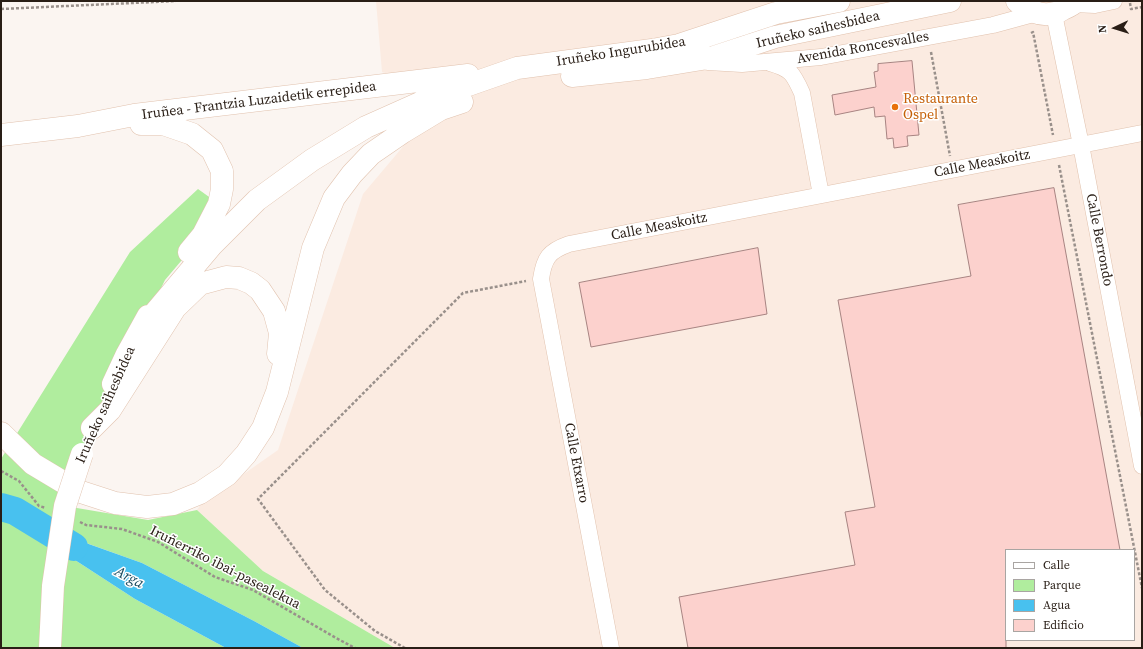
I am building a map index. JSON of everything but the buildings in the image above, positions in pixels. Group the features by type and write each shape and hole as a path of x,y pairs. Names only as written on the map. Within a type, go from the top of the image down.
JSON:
{"highway":[{"name":"Iruñeko Ingurubidea","path":"142,328 212,245 257,200 312,160 366,128 431,98 450,92 519,75 673,46 776,13 839,1"},
{"name":"Iruñeko saihesbidea","path":"686,61 714,57 775,37 950,1"},
{"path":"1016,1 1026,9 1046,13 1075,3"},
{"name":"Iruñeko Ingurubidea","path":"519,75 647,68 686,61"},
{"path":"1,433 33,464 78,491 116,503 147,507 173,504 200,493 227,475 246,454 263,428 277,392 313,248 334,198 352,174 371,154 403,132 442,109 519,75"},
{"name":"Iruñea - Frantzia Luzaidetik errepidea","path":"1,136 78,126 134,115 432,80 519,75"},
{"path":"78,126 163,124 192,134 212,150 222,171 222,189 219,204 203,235 165,280 142,328"},
{"path":"92,428 110,410 175,308 200,284 226,277 239,278 251,283 260,290 274,311 280,333 280,344 265,402 251,432 236,454 193,488 175,494 116,503"},
{"name":"Iruñeko saihesbidea","path":"50,648 53,586 65,506 92,428 127,354 142,328"}],"street":[{"path":"757,19 780,1"},
{"path":"1075,3 1095,5 1114,1"},
{"name":"Avenida Roncesvalles","path":"686,61 742,64 930,45 993,25 1046,13"},
{"name":"Calle Berrondo","path":"1046,13 1081,145 1142,466"},
{"path":"769,62 790,72 802,92 821,195"},
{"name":"Calle Measkoitz","path":"541,279 544,262 548,256 558,248 569,244 1142,133"},
{"name":"Calle Etxarro","path":"541,279 611,648"}],"path":[{"path":"1,9 176,1"},
{"path":"1130,1 1132,9 1142,7"},
{"path":"1026,34 1033,32 1134,549"},
{"path":"930,45 938,51"},
{"path":"930,45 953,170"},
{"path":"405,648 375,631 325,590 258,499 463,292 541,279"},
{"path":"1,471 19,481 39,506 53,511"},
{"name":"Iruñerriko ibai-pasealekua","path":"79,522 86,525 122,529 158,542 215,577 253,590 355,648"},
{"path":"1135,552 1142,588"}],"shaded area":[{"path":"376,1 1142,1 1142,648 395,648 263,571 197,510 201,504 278,450 363,194 449,92 382,72"}],"green space":[{"path":"198,189 219,204 203,235 165,280 92,428 65,506 148,520 197,510 263,571 395,648 303,648 142,563 61,534 58,549 135,599 226,648 1,648 1,459 130,252"}],"water":[{"path":"41,527 142,563 303,648 226,648 135,599 58,549"}],"waterway":[{"name":"Arga","path":"1,507 15,511 74,547"}],"place":[{"name":"Restaurante Ospel","path":"895,107"}]}
